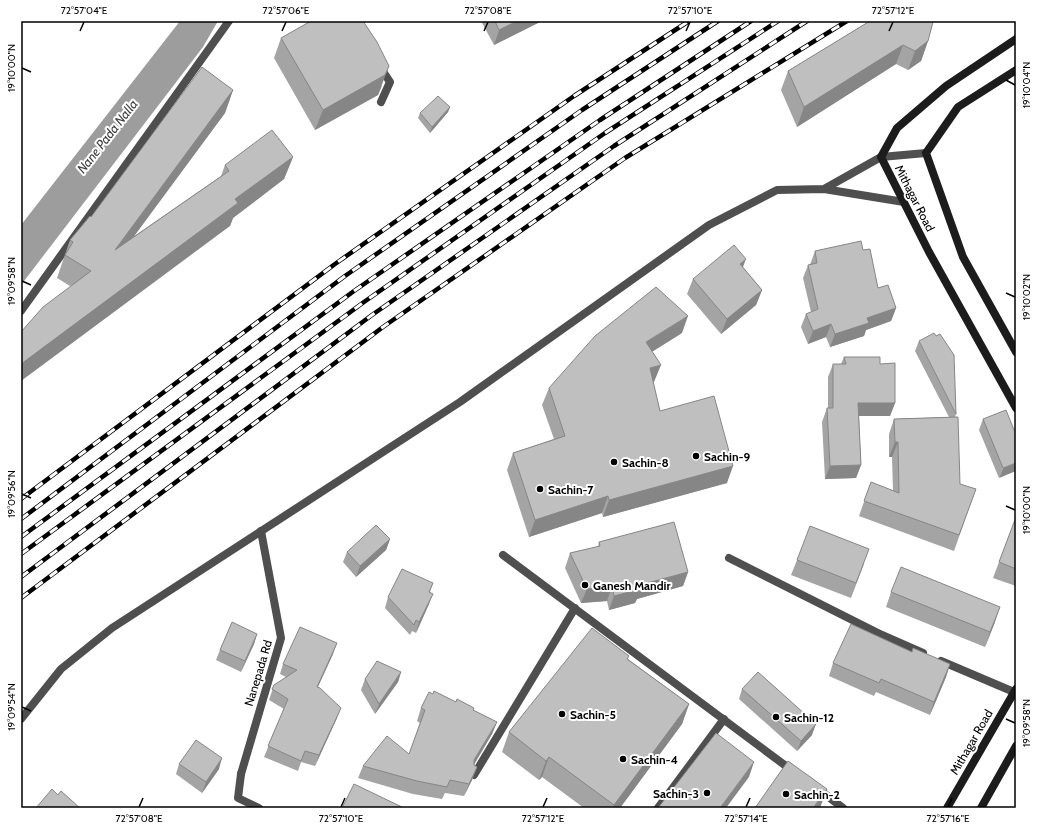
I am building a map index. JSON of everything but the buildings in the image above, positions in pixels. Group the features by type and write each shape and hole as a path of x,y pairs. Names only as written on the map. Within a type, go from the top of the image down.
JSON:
{"street":[{"path":"21,310 229,21"},
{"name":"Mithagar Road","path":"1016,39 946,86 897,128 881,157 929,252 1016,408"},
{"path":"374,58 390,82 381,102"},
{"path":"824,189 881,157 926,153 958,108 1016,70"},
{"path":"926,153 963,257 1016,352"},
{"path":"21,719 60,669 112,628 460,402 709,225 777,190 824,189 904,202"},
{"name":"Nanepada Rd","path":"258,808 238,798 241,774 281,638 261,531"},
{"path":"503,555 799,775"},
{"path":"730,558 882,635 1015,691"},
{"path":"474,775 575,608"},
{"name":"Mithagar Road","path":"947,808 1015,691"},
{"path":"658,808 724,719"},
{"path":"981,808 1016,746"},
{"path":"812,784 843,808"}],"water":[{"name":"Nane Pada Nalla","path":"180,21 218,21 203,47 21,285 21,225"}],"railway":[{"path":"21,499 335,264 574,96 689,21"},
{"path":"21,519 345,276 582,110 718,21"},
{"path":"21,537 354,291 600,120 751,21"},
{"path":"21,554 364,302 605,133 778,21"},
{"path":"21,577 372,315 614,146 807,21"},
{"path":"21,598 383,327 625,158 847,21"}],"place":[{"name":"Sachin-9","path":"696,456"},
{"name":"Sachin-8","path":"614,462"},
{"name":"Sachin-7","path":"540,489"},
{"name":"Ganesh Mandir","path":"585,585"},
{"name":"Sachin-5","path":"562,714"},
{"name":"Sachin-12","path":"776,717"},
{"name":"Sachin-4","path":"623,759"},
{"name":"Sachin-3","path":"707,793"},
{"name":"Sachin-2","path":"786,794"}]}
